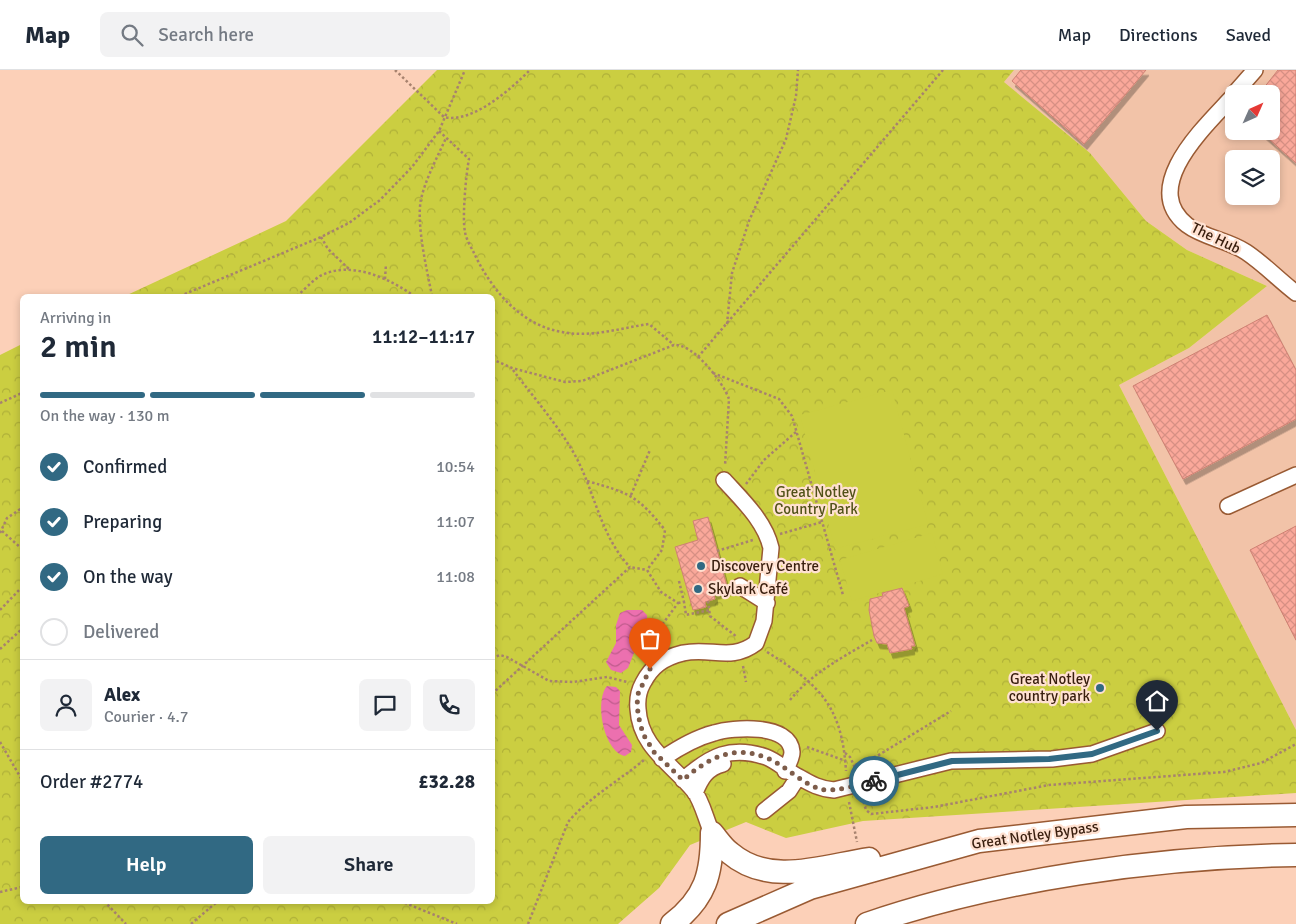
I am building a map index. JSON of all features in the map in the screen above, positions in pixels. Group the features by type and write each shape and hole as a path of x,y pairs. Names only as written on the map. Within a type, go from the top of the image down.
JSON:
{"highway":[{"name":"Great Notley Bypass","path":"728,924 810,888 979,841 1186,817 1296,815"},
{"path":"712,833 729,853 746,864 787,873 979,841"},
{"path":"672,924 697,899 709,876 712,862 712,833"},
{"path":"867,924 891,916 990,891 1095,870 1217,859 1296,856"}],"street":[{"name":"The Hub","path":"1242,85 1255,70"},
{"name":"The Hub","path":"1225,105 1181,157 1170,183 1174,206 1180,218 1188,225 1246,252 1296,293"},
{"path":"1228,506 1296,475"},
{"path":"712,833 695,793 658,755 643,734 638,715 637,696 650,669 660,661 683,653 696,651 732,654 750,648 750,643 764,622 770,548 768,537 752,512 724,480"},
{"path":"740,586 767,603"},
{"path":"658,755 716,732 757,729 784,736 789,743 792,753 792,774 789,790 764,811"},
{"path":"683,780 700,764 717,756 736,751 768,758 792,774 821,789 834,790 952,761 1049,759 1092,754 1157,731"},
{"path":"695,793 701,778 714,766 728,763 752,761 792,774"}],"path":[{"path":"395,70 444,116 454,119 480,109 515,86 530,70"},
{"path":"185,294 321,237 349,223 380,200 412,166 439,131 465,70"},
{"path":"727,326 732,273 748,221 786,138 796,96 798,70"},
{"path":"698,357 727,326 943,70"},
{"path":"439,131 468,159 464,232 480,266 490,281 517,312 541,327 562,332 593,334 649,324 674,345"},
{"path":"432,294 422,235 421,201 429,172 446,138"},
{"path":"321,237 328,249 350,270"},
{"path":"384,279 386,264"},
{"path":"298,294 320,276 350,270 384,279 410,294"},
{"path":"495,360 512,368 565,382 582,381 674,345 685,346 712,372 725,389 730,408 724,480"},
{"path":"512,368 574,455 587,480 599,518 622,558 630,567 647,570 660,592 678,603 684,602"},
{"path":"712,372 779,399 792,416 843,594"},
{"path":"0,402 20,394"},
{"path":"738,496 764,460 796,431"},
{"path":"631,495 650,450"},
{"path":"587,480 631,495 644,504 665,530 662,550 647,570"},
{"path":"20,509 7,518 1,532 20,547"},
{"path":"495,691 630,567"},
{"path":"679,581 686,615 710,610"},
{"path":"0,610 20,589"},
{"path":"708,601 710,616 809,680 829,703 839,724 853,785 866,810 872,814 934,807 1049,785 1224,772 1261,763 1296,744"},
{"path":"650,669 647,660 656,633 678,603"},
{"path":"0,649 20,631"},
{"path":"790,700 809,680 872,640"},
{"path":"495,657 500,655 507,657 549,681 573,682 606,677 641,686"},
{"path":"855,764 877,756 951,711"},
{"path":"0,742 20,777"},
{"path":"807,747 846,761"},
{"path":"845,752 855,764 851,818 857,842"},
{"path":"528,924 568,822 578,809 658,755"},
{"path":"0,892 20,887"},
{"path":"107,904 126,924"},
{"path":"191,924 214,904"},
{"path":"407,904 456,924"}],"shaded area":[{"path":"1014,70 1296,70 1296,730 1119,385 1189,348 1267,286 1187,250 1146,221 1090,153 1004,82"}],"green space":[{"name":"Great Notley Country Park","path":"437,70 1014,70 1004,82 1090,153 1146,221 1187,250 1267,286 1189,348 1119,385 1296,730 1296,793 863,821 786,838 746,822 690,845 659,888 618,924 0,924 0,355 20,345 20,904 495,904 495,294 129,294 286,221"},
{"path":"892,390 928,524 835,549 800,415"},
{"path":"932,533 943,574 852,601 840,560"}],"water":[{"path":"627,610 642,610 647,615 647,620 628,668 621,673 611,670 606,662 616,643 616,625 620,613"},
{"path":"607,686 616,687 620,691 619,725 632,745 631,752 625,756 612,745 603,725 601,703"}],"building":[{"path":"1021,70 1146,70 1084,144 1012,81"},
{"path":"1278,70 1296,70 1296,163 1270,140 1280,140 1280,85 1266,85"},
{"path":"1267,315 1296,370 1296,419 1183,479 1133,386"},
{"name":"Discovery Centre","path":"708,517 728,590 714,594 715,599 705,602 706,607 693,610 675,547 698,540 693,521"},
{"path":"1296,526 1296,640 1250,550"},
{"path":"902,588 909,606 904,608 915,646 911,646 912,649 890,653 887,644 877,643 874,636 869,610 870,599 883,596 882,593"}],"way so far":[{"path":"650,669 637,696 638,715 643,734 654,752 683,780 700,764 717,756 736,751 768,758 821,789 834,790 874,781"}],"place":[{"name":"Discovery Centre","path":"701,566"},
{"name":"Skylark Café","path":"698,589"},
{"name":"Great Notley country park","path":"1100,688"}],"route":[{"path":"874,781 952,761 1049,759 1092,754 1157,731"}]}
